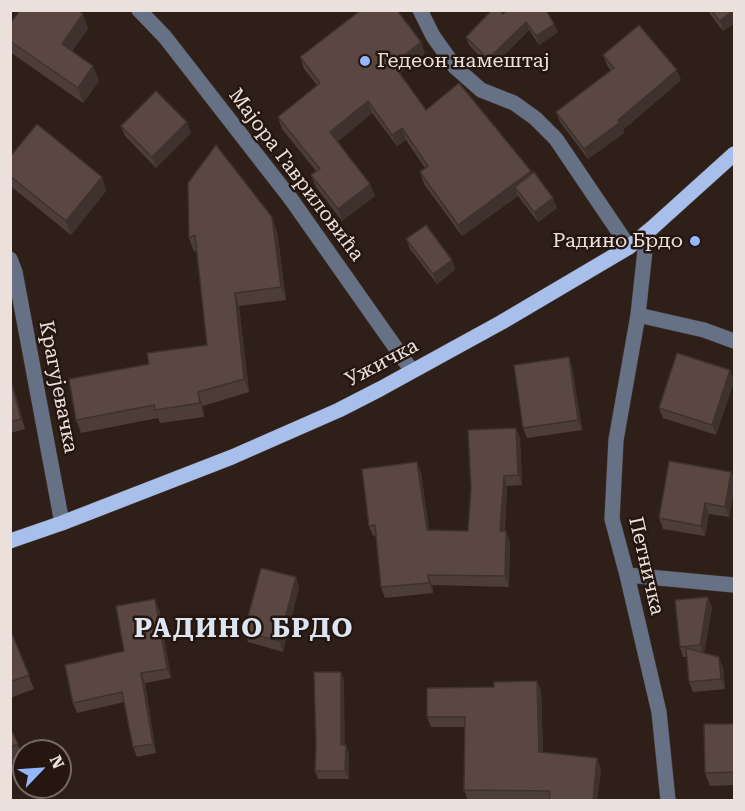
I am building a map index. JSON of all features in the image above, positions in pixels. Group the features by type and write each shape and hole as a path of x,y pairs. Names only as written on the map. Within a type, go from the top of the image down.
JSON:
{"main road":[{"name":"Ужичка","path":"10,541 232,457 350,404 412,371 502,322 629,247 735,154"}],"street":[{"name":"Мајора Гавриловића","path":"139,10 165,37 291,199 412,371"},
{"path":"420,10 433,36 455,67 481,90 514,103 535,118 556,139 629,247"},
{"name":"Петничка","path":"647,232 638,315 616,440 612,519 659,711 668,801"},
{"name":"Крагујевачка","path":"10,259 15,272 62,523"},
{"path":"638,315 704,330 735,341"},
{"path":"627,575 735,585"}],"building":[{"path":"20,10 78,10 83,14 62,44 93,66 78,88 10,41 10,24"},
{"path":"361,10 397,10 421,42 393,64 426,110 459,83 531,171 458,225 420,172 428,166 402,128 392,135 368,101 330,132 370,184 338,209 311,175 320,169 278,117 320,83 300,57"},
{"path":"492,10 499,10 503,14 508,10 546,10 554,24 536,36 526,22 488,59 466,37"},
{"path":"711,10 733,10 720,21"},
{"path":"639,25 677,70 618,120 620,122 584,149 556,112 614,68 603,55"},
{"path":"156,91 187,122 152,157 121,126"},
{"path":"37,124 102,177 66,221 10,176 10,157"},
{"path":"216,145 272,217 281,287 235,293 244,379 198,392 200,403 155,410 154,405 76,420 69,379 149,364 147,353 207,345 195,235 189,238 188,183"},
{"path":"534,172 553,198 534,212 515,187"},
{"path":"426,225 452,260 433,274 406,239"},
{"path":"677,353 730,370 712,425 659,408"},
{"path":"569,357 578,420 523,428 514,365"},
{"path":"10,378 21,419 10,422"},
{"path":"516,428 518,475 504,476 500,531 506,531 505,576 428,575 429,583 381,587 375,525 369,526 362,469 417,462 427,530 468,531 471,488 468,430"},
{"path":"669,461 731,472 725,507 705,503 701,526 659,518"},
{"path":"261,568 296,577 279,641 244,632"},
{"path":"708,597 700,645 680,647 675,600"},
{"path":"155,599 167,669 141,673 153,744 133,747 122,692 73,703 65,665 124,651 116,606"},
{"path":"10,629 29,675 10,682"},
{"path":"686,648 719,657 721,679 689,682"},
{"path":"314,672 341,672 341,745 346,745 345,771 315,771"},
{"path":"537,681 539,752 597,758 593,801 549,801 550,791 464,790 465,717 427,717 427,688 494,687 494,682"},
{"path":"704,724 735,724 735,772 705,773"},
{"path":"10,727 16,739 12,739 10,747"}],"place":[{"name":"Гедеон намештај","path":"365,61"},
{"name":"Радино Брдо","path":"695,241"}],"district":[{"name":"РАДИНО БРДО","path":"244,629"}]}
